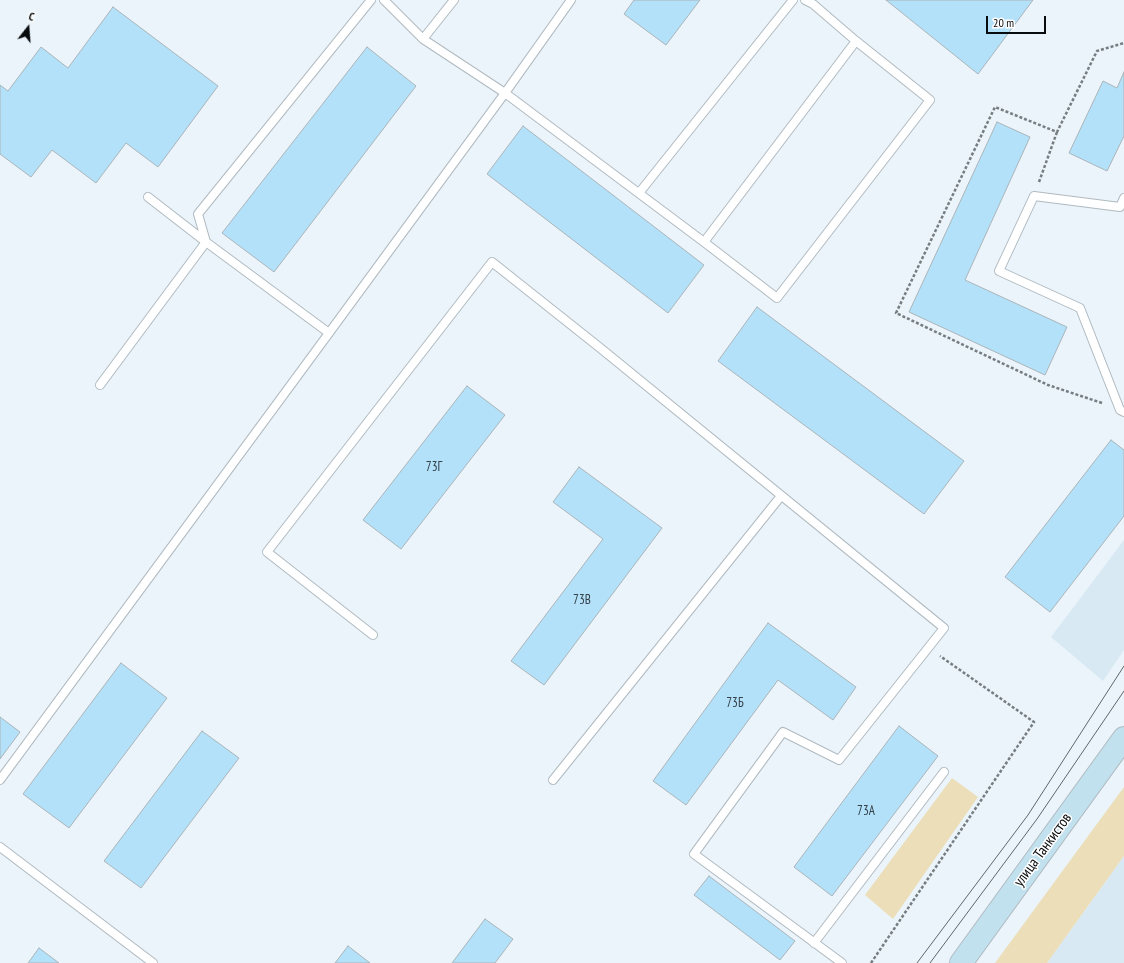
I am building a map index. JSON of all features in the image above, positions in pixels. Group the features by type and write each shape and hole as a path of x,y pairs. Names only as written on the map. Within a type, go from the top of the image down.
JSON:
{"main road":[{"name":"улица Танкистов","path":"961,963 1124,738"}],"lane":[{"path":"206,242 198,214 371,0"},
{"path":"384,0 423,39 505,93 640,193 777,298 930,100 856,41 811,1"},
{"path":"423,39 454,0"},
{"path":"0,780 505,93 571,0"},
{"path":"640,193 793,0"},
{"path":"704,242 856,41"},
{"path":"1123,408 1080,308 999,271 1034,196 1120,207 1124,198"},
{"path":"148,197 329,333"},
{"path":"100,385 206,242"},
{"path":"373,635 267,552 492,262 599,347 944,628 839,760 782,732 694,854 842,963"},
{"path":"553,780 782,496"},
{"path":"814,942 944,772"},
{"path":"0,846 152,963"}],"path":[{"path":"1034,196 1057,132"},
{"path":"871,963 1034,722 928,648"}],"shaded area":[{"path":"1124,540 1124,650 1103,681 1051,637"},
{"path":"952,778 978,797 893,919 865,895"},
{"path":"1124,787 1124,856 1047,963 995,963"},
{"path":"1124,856 1124,963 1047,963"}],"building":[{"path":"634,0 700,0 666,45 624,14"},
{"path":"886,0 1033,0 978,74"},
{"path":"113,7 218,86 158,167 126,143 96,183 52,150 31,177 0,154 0,85 8,91 41,47 68,68"},
{"path":"367,47 416,86 274,272 222,233"},
{"path":"1124,72 1124,136 1107,171 1069,153 1103,81 1117,88"},
{"path":"997,122 1030,137 965,280 1067,327 1045,375 909,312"},
{"path":"523,126 704,265 668,313 487,174"},
{"path":"757,307 964,461 924,514 718,361"},
{"path":"467,386 505,415 401,549 363,520"},
{"path":"1111,440 1124,450 1124,516 1050,612 1005,577"},
{"path":"579,467 662,528 544,685 511,661 603,539 553,502"},
{"path":"768,623 856,687 833,720 778,680 686,805 653,781"},
{"path":"121,663 167,698 69,828 23,794"},
{"path":"0,717 20,732 0,759"},
{"path":"899,726 938,756 832,896 794,867"},
{"path":"202,731 239,758 141,888 104,861"},
{"path":"709,876 795,941 780,960 694,895"},
{"path":"485,919 513,939 495,963 452,963"},
{"path":"348,946 370,963 335,963"},
{"path":"39,948 59,963 28,963"}],"tram line":[{"path":"917,963 1028,815 1124,666"},
{"path":"930,963 1037,819 1124,691"}]}
